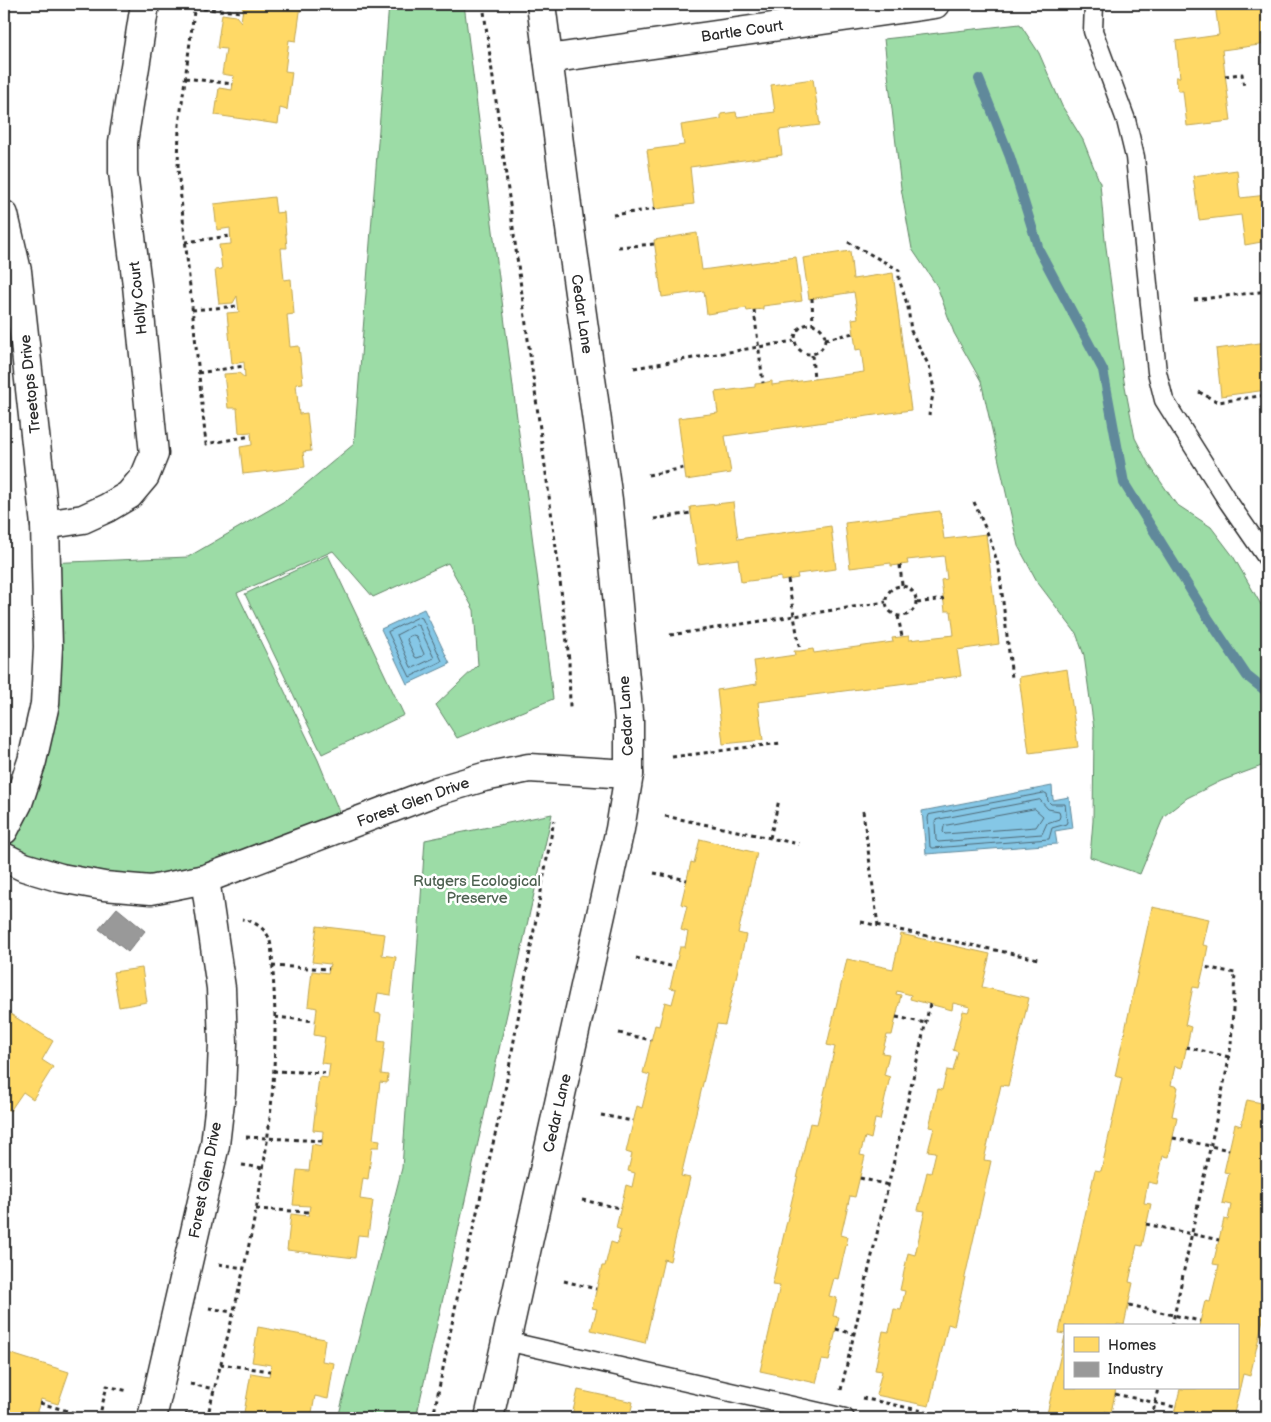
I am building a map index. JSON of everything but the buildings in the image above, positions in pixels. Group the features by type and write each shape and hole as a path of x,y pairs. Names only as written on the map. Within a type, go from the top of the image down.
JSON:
{"street":[{"name":"Holly Court","path":"45,525 83,519 129,495 145,476 154,454 137,285 123,172 123,142 146,4"},
{"name":"Cedar Lane","path":"488,1418 620,829 629,774 629,722 608,500 541,4"},
{"name":"Bartle Court","path":"548,59 935,4"},
{"name":"Treetops Drive","path":"4,215 17,271 45,525 48,647 45,704 32,761 18,803 4,830"},
{"name":"Forest Glen Drive","path":"4,857 24,867 61,878 104,886 151,890 205,879 437,792 484,777 529,768 629,774"},
{"name":"Forest Glen Drive","path":"152,1418 215,1145 220,1101 223,1043 221,988 205,879"}],"lane":[{"path":"1094,4 1093,31 1126,120 1134,157 1157,372 1164,400 1227,500 1267,558"},
{"path":"506,1341 845,1418"}],"path":[{"path":"483,4 558,563 569,660 570,707"},
{"path":"243,12 195,6 177,141 178,169 206,444 251,436"},
{"path":"1225,76 1242,74 1244,87"},
{"path":"185,78 233,84"},
{"path":"613,215 655,209"},
{"path":"185,242 230,236"},
{"path":"848,242 899,270 899,279 908,307 911,332 929,366 934,389 929,415"},
{"path":"618,247 655,244"},
{"path":"1194,300 1267,291"},
{"path":"812,298 813,325"},
{"path":"192,310 238,306"},
{"path":"754,310 762,383"},
{"path":"807,324 813,325 822,329 825,339 823,348 812,355 800,352 794,341 798,329 807,324"},
{"path":"825,339 854,333"},
{"path":"634,368 794,341"},
{"path":"812,355 814,379"},
{"path":"198,374 244,366"},
{"path":"1200,392 1218,402 1267,395"},
{"path":"648,475 684,468"},
{"path":"974,502 990,538 999,568 1012,678"},
{"path":"654,519 691,513"},
{"path":"900,565 902,585"},
{"path":"788,580 800,651"},
{"path":"902,585 914,590 917,602 915,608 905,616 898,616 888,608 886,602 890,590 902,585"},
{"path":"917,602 944,599"},
{"path":"670,635 886,602"},
{"path":"898,616 902,637"},
{"path":"672,757 781,742"},
{"path":"770,838 779,800"},
{"path":"862,811 878,926"},
{"path":"665,816 799,844"},
{"path":"432,1418 503,1101 554,820"},
{"path":"654,873 686,880"},
{"path":"207,1418 256,1209 267,1139 273,1071 274,1017 269,938 258,924 238,918"},
{"path":"861,922 1038,959"},
{"path":"636,958 675,967"},
{"path":"272,966 329,969"},
{"path":"1172,1324 1229,1058 1235,974 1204,966"},
{"path":"840,1393 930,1004"},
{"path":"274,1017 315,1020"},
{"path":"896,1017 926,1023"},
{"path":"619,1033 651,1040"},
{"path":"1186,1047 1229,1058"},
{"path":"273,1071 329,1073"},
{"path":"601,1115 633,1121"},
{"path":"1173,1138 1229,1150"},
{"path":"267,1139 322,1141"},
{"path":"860,1178 888,1185"},
{"path":"582,1200 620,1208"},
{"path":"256,1209 309,1212"},
{"path":"1146,1224 1219,1240"},
{"path":"564,1281 596,1289"},
{"path":"1129,1305 1200,1320"},
{"path":"836,1329 854,1334"},
{"path":"220,1364 270,1371"},
{"path":"98,1418 107,1386"},
{"path":"1152,1418 1158,1390"},
{"path":"1115,1394 1175,1407"},
{"path":"40,1403 92,1418"}],"green space":[{"path":"389,4 464,4 553,699 457,738 436,705 478,665 474,610 448,563 373,597 333,551 237,593 318,760 345,826 151,890 4,856 4,830 32,761 46,563 188,557 288,499 354,444"},
{"path":"1020,24 1039,53 1062,106 1083,140 1100,183 1105,240 1124,381 1135,438 1148,463 1176,504 1211,527 1233,556 1267,615 1267,764 1221,781 1187,798 1164,816 1140,874 1090,857 1093,821 1094,729 1084,655 1076,633 1038,583 1018,546 981,381 954,333 937,286 912,249 901,188 884,39"},
{"path":"328,555 404,715 322,754 245,594"},
{"name":"Rutgers Ecological Preserve","path":"552,814 416,1418 338,1418 402,1168 425,840"}],"water":[{"path":"424,609 450,664 407,684 381,629"},
{"path":"1052,786 1053,800 1069,797 1073,828 1055,831 1057,844 926,854 922,811"}],"waterway":[{"path":"979,79 1010,157 1039,250 1103,370 1124,483 1208,618 1247,676 1267,692"}]}
